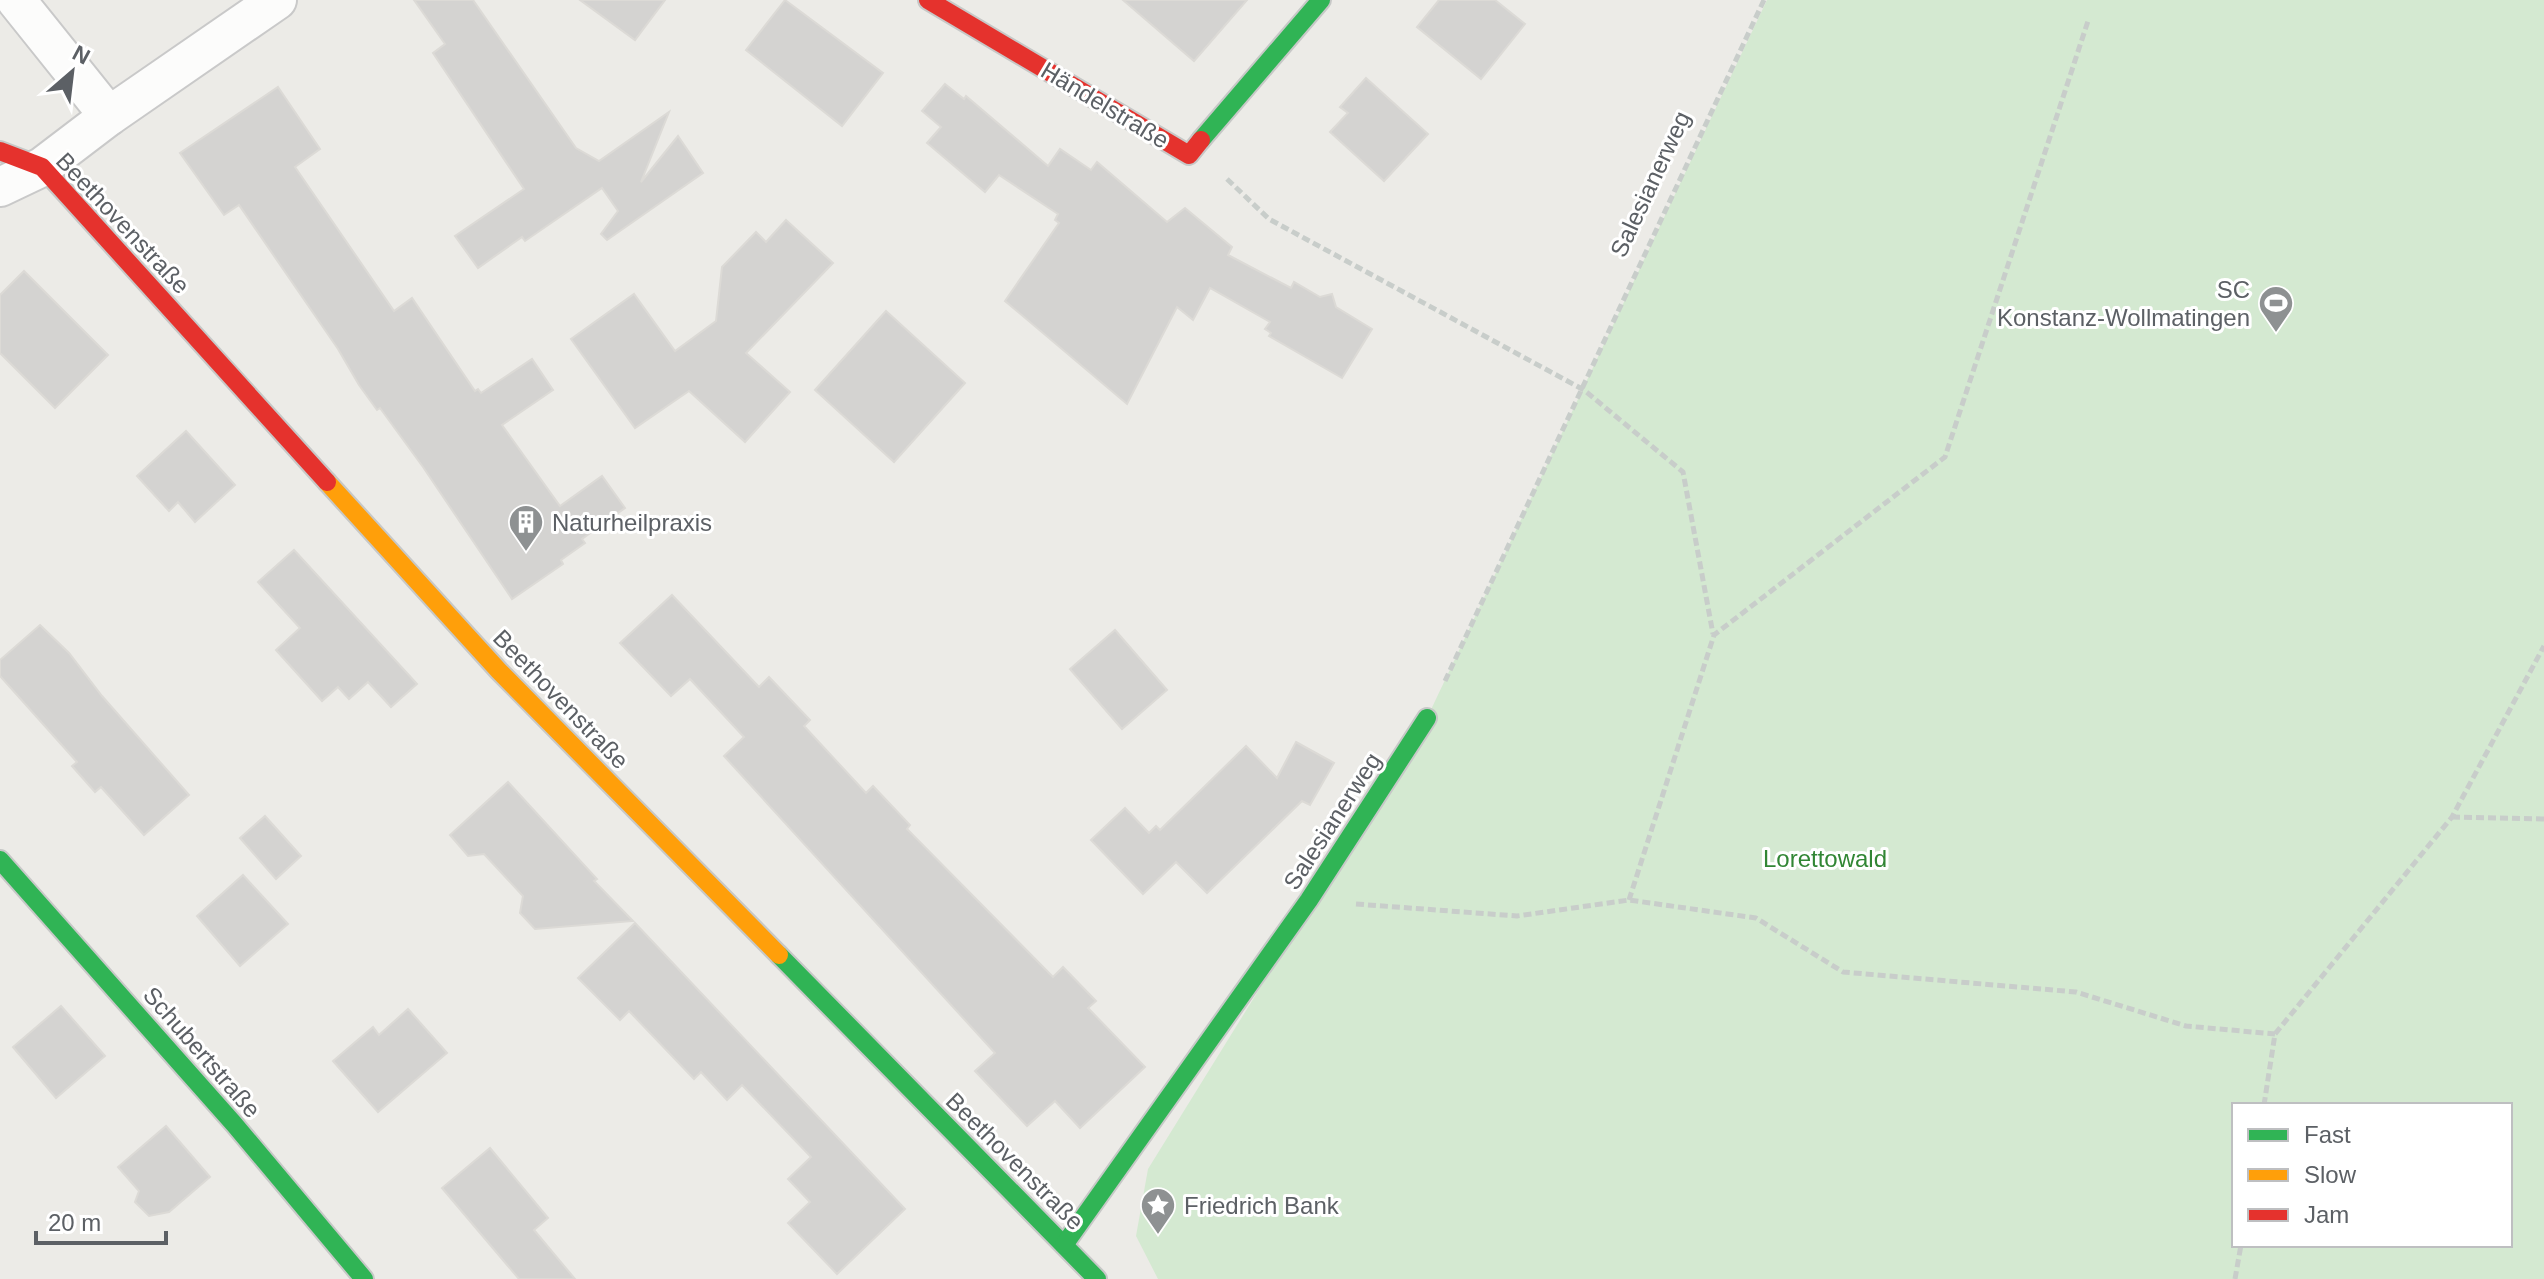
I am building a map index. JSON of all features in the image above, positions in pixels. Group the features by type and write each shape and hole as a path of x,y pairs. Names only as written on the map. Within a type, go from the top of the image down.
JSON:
{"street":[{"path":"16,0 109,116"},
{"path":"0,187 42,167 109,116 277,0"},
{"name":"Händelstraße","path":"928,0 1189,155 1321,0"},
{"name":"Beethovenstraße","path":"0,151 42,167 499,671 1097,1279"},
{"name":"Salesianerweg","path":"1064,1245 1309,900 1427,718"},
{"name":"Schubertstraße","path":"0,860 234,1124 364,1279"}],"path":[{"name":"Salesianerweg","path":"1427,718 1584,390 1668,200 1764,0"},
{"path":"1714,635 1945,457 2089,18"},
{"path":"1189,155 1228,179 1269,219 1584,390 1683,472 1714,635 1629,900"},
{"path":"2264,1103 2275,1034 2452,817 2544,646"},
{"path":"2452,817 2544,819"},
{"path":"1309,900 1517,916 1629,900 1756,918 1843,972 2076,992 2186,1026 2275,1034"},
{"path":"2235,1279 2241,1247"}],"green space":[{"name":"Lorettowald","path":"1767,0 2544,0 2544,1279 1158,1279 1136,1236 1148,1169 1427,718"}],"building":[{"path":"414,0 473,0 576,148 599,161 669,112 641,182 678,136 703,173 607,240 601,234 618,211 602,188 525,241 522,237 478,268 455,236 524,189 433,53 445,44"},
{"path":"580,0 665,0 635,40"},
{"path":"785,0 883,73 842,126 746,50"},
{"path":"1123,0 1247,0 1194,61"},
{"path":"1439,0 1495,0 1525,24 1481,79 1417,27"},
{"path":"1366,78 1428,134 1384,181 1330,132 1348,113 1340,107"},
{"path":"945,84 964,99 966,96 1048,166 1060,149 1091,170 1097,162 1167,222 1185,208 1232,247 1228,255 1291,288 1294,282 1320,297 1332,294 1336,307 1372,329 1342,378 1269,336 1271,333 1265,329 1270,322 1210,288 1193,320 1177,307 1127,404 1005,301 1059,223 1055,220 1058,214 999,175 985,192 927,143 941,127 922,111"},
{"path":"278,87 320,149 295,167 394,311 412,298 475,391 478,389 481,393 532,359 553,390 502,425 560,506 602,476 625,508 582,539 585,543 561,560 563,564 512,599 423,467 380,408 377,410 359,385 338,349 239,205 224,215 180,153"},
{"path":"786,220 833,263 746,353 790,392 745,442 689,391 635,428 571,339 634,294 675,351 716,321 722,267 756,232 766,242"},
{"path":"24,271 108,355 55,408 0,353 0,295"},
{"path":"886,311 965,383 894,462 815,390"},
{"path":"186,431 235,485 195,522 178,502 169,511 137,476"},
{"path":"294,550 417,684 391,707 368,682 349,699 338,687 322,701 276,650 300,628 258,582"},
{"path":"672,595 759,687 769,677 810,720 804,726 866,793 873,786 910,825 907,829 1053,977 1063,967 1096,1001 1088,1008 1145,1067 1080,1128 1055,1101 1027,1126 975,1071 995,1053 724,756 744,737 690,679 671,696 620,643"},
{"path":"40,625 69,653 102,696 189,795 144,835 101,787 95,792 72,766 77,762 0,676 0,660"},
{"path":"1115,630 1167,690 1122,729 1070,669"},
{"path":"1296,742 1334,763 1310,805 1302,801 1207,893 1176,862 1143,894 1091,840 1125,808 1149,833 1156,826 1160,830 1246,746 1277,778"},
{"path":"508,782 633,921 535,929 520,913 523,896 484,854 468,856 450,835"},
{"path":"265,816 301,856 276,879 240,838"},
{"path":"243,875 288,924 240,966 197,916"},
{"path":"635,923 905,1209 837,1274 788,1223 810,1202 788,1179 811,1157 742,1085 727,1100 701,1072 694,1079 629,1011 620,1020 578,978"},
{"path":"61,1006 105,1056 56,1098 13,1047"},
{"path":"408,1009 447,1053 378,1112 333,1061 373,1027 379,1035"},
{"path":"166,1126 210,1177 169,1212 149,1216 135,1202 139,1191 118,1167"},
{"path":"490,1148 548,1218 534,1230 575,1279 519,1279 442,1188"}],"traffic: fast":[{"path":"1201,140 1321,0"},
{"path":"1064,1245 1309,900 1427,718"},
{"path":"0,860 234,1124 364,1279"},
{"path":"779,955 1097,1279"}],"traffic: slow":[{"path":"327,482 499,671 779,955"}],"traffic: jam":[{"path":"928,0 1189,155 1201,140"},
{"path":"0,151 42,167 327,482"}],"place":[{"name":"SC Konstanz-Wollmatingen","path":"2276,334"},
{"name":"Naturheilpraxis","path":"526,553"},
{"name":"Friedrich Bank","path":"1158,1236"}]}
